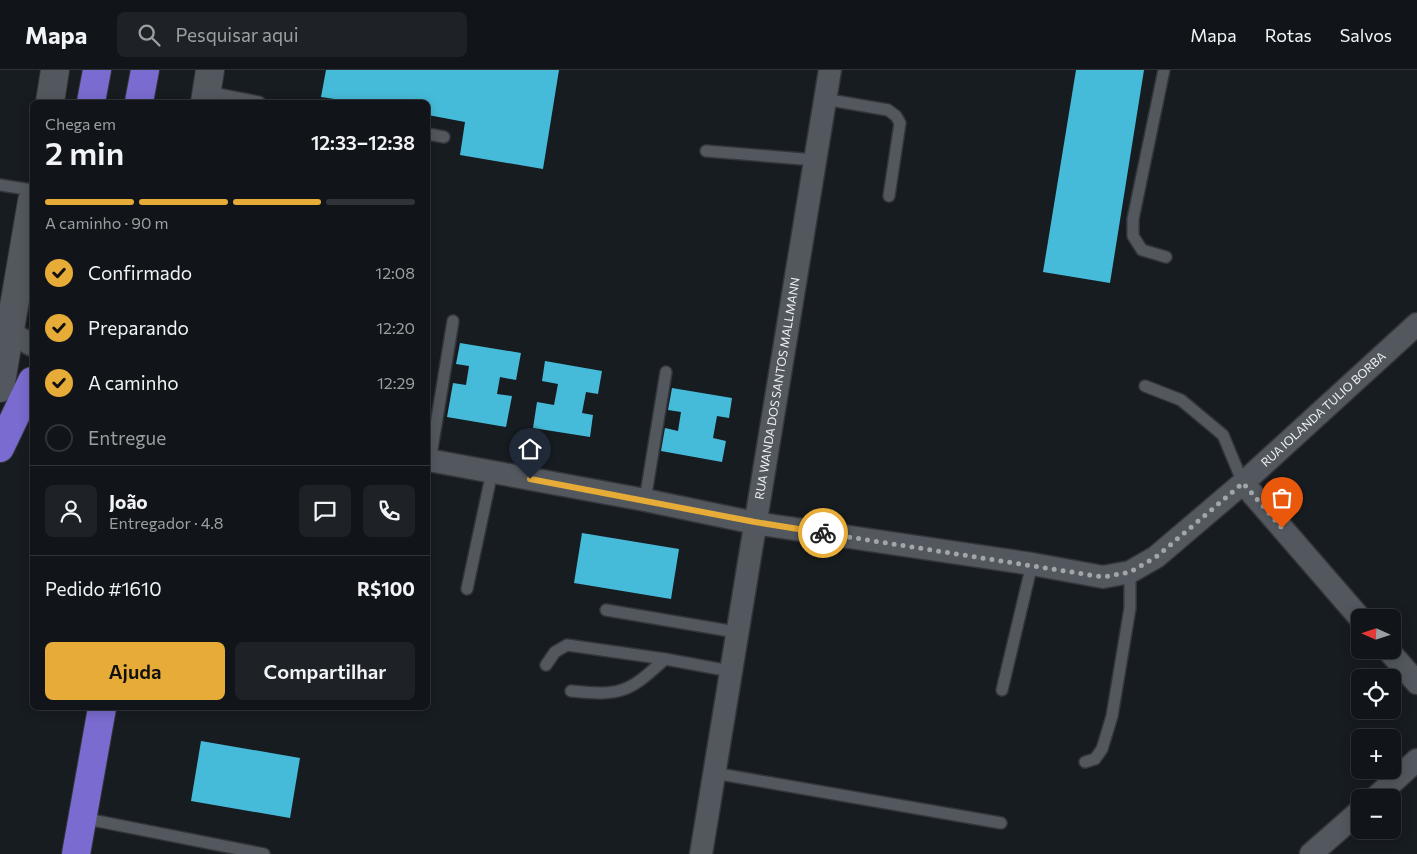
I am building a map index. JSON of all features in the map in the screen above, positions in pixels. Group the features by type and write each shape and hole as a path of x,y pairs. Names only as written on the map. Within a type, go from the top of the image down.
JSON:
{"highway":[{"path":"91,100 97,70"},
{"path":"139,100 145,70"},
{"path":"0,448 30,385"},
{"path":"76,854 102,710"}],"street":[{"path":"50,100 55,70"},
{"name":"RUA WANDA DOS SANTOS MALLMANN","path":"701,854 736,632 830,70"},
{"path":"0,386 14,336 30,217"},
{"name":"RUA IOLANDA TULIO BORBA","path":"430,460 755,522 1032,564 1103,577 1130,572 1156,557 1243,483 1417,324"},
{"path":"1243,483 1352,609"},
{"path":"1396,659 1417,683"},
{"path":"1385,789 1417,760"},
{"path":"1311,854 1351,819"}],"lane":[{"path":"1164,70 1134,219 1133,236 1142,250 1166,257"},
{"path":"207,88 252,100"},
{"path":"824,99 888,110 896,116 900,123 889,196"},
{"path":"430,134 444,137"},
{"path":"706,151 815,160"},
{"path":"0,185 30,190"},
{"path":"430,454 453,322"},
{"path":"645,500 666,372"},
{"path":"1145,386 1180,400 1223,435 1243,483"},
{"path":"467,589 492,472"},
{"path":"1002,690 1032,564"},
{"path":"1085,762 1095,759 1102,749 1112,716 1130,608 1130,572"},
{"path":"606,610 736,632"},
{"path":"546,665 555,652 567,645 665,659 730,671"},
{"path":"570,691 601,694 625,690 644,678 665,659"},
{"path":"714,774 1001,823"},
{"path":"82,818 264,854"}],"building":[{"path":"326,70 559,70 543,169 460,155 465,122 430,115 430,100 341,100 321,97"},
{"path":"1076,70 1144,70 1110,283 1043,272"},
{"path":"460,343 521,353 516,380 500,377 497,394 512,396 506,427 447,417 453,383 466,385 469,366 456,364"},
{"path":"545,361 602,371 598,394 586,392 582,413 593,415 590,437 533,428 537,402 554,405 558,384 542,381"},
{"path":"672,388 732,398 729,418 717,416 713,438 726,441 722,462 661,451 665,428 678,431 681,412 668,410"},
{"path":"582,533 679,549 671,599 574,583"},
{"path":"201,741 300,758 290,818 191,801"}],"way so far":[{"path":"823,533 1032,564 1103,577 1130,572 1156,557 1243,483 1282,528"}],"route":[{"path":"530,479 755,522 823,533"}]}
